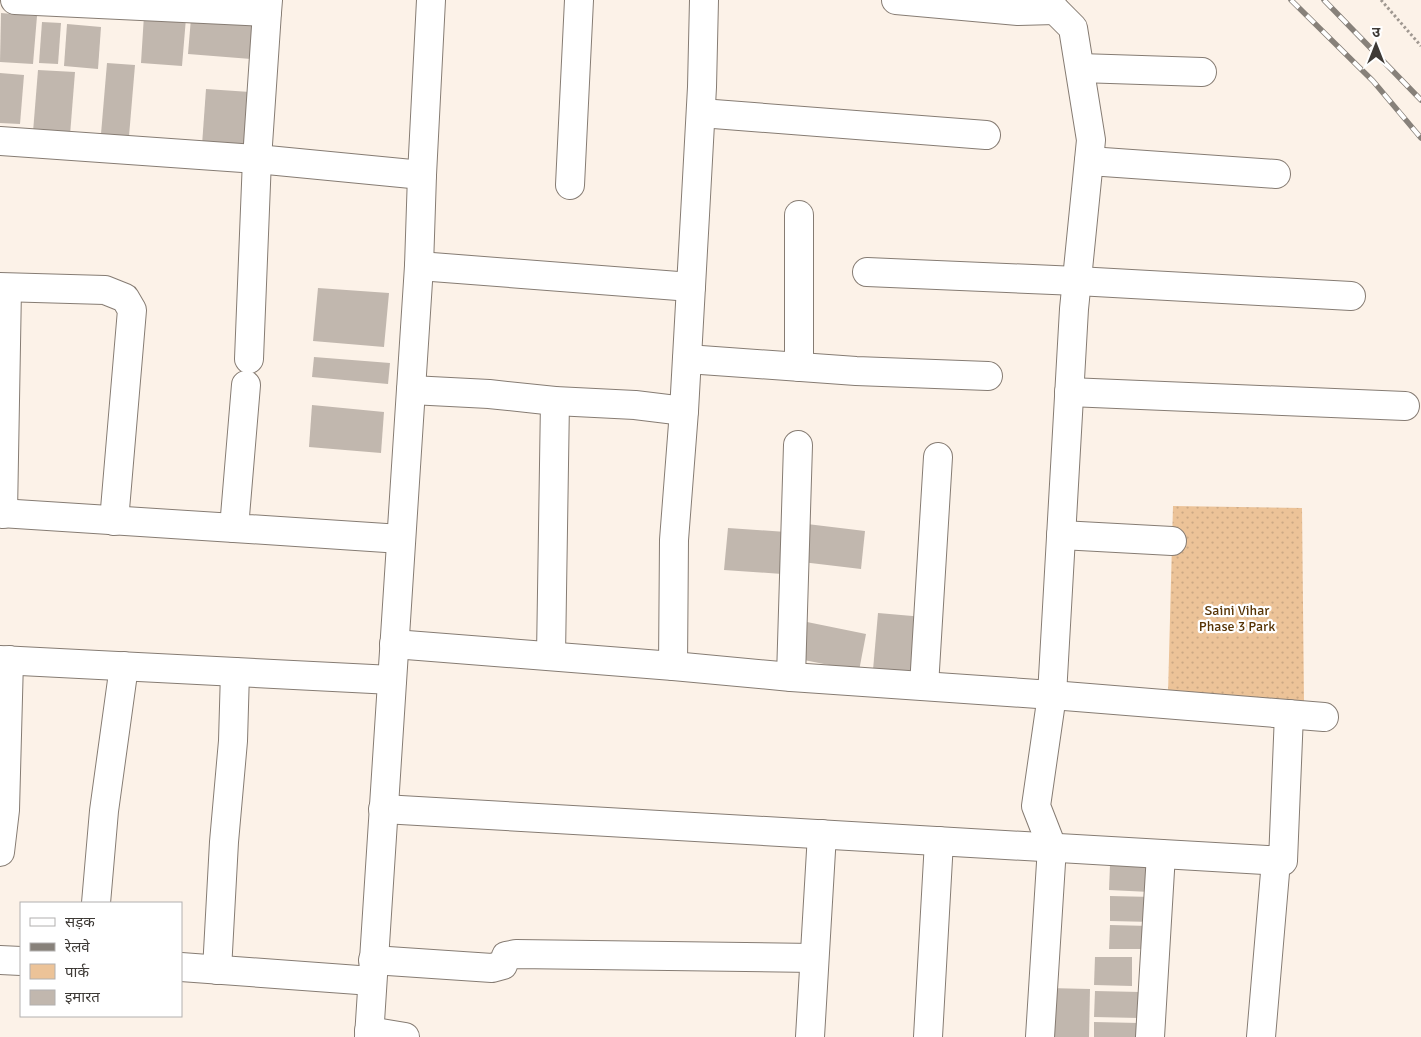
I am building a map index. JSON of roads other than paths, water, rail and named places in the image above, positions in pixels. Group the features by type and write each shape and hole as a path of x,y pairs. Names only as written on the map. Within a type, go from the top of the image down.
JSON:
{"street":[{"path":"15,0 267,6 257,159 247,372 234,528"},
{"path":"405,1037 369,1034 419,266 431,0"},
{"path":"570,185 579,0"},
{"path":"673,666 674,540 684,411 701,114 704,0"},
{"path":"896,0 1018,12 1051,5 1073,28 1091,140 1074,310 1052,695 1036,806 1052,847 1040,1037"},
{"path":"1080,68 1202,72"},
{"path":"701,114 986,135"},
{"path":"0,141 257,159 422,176"},
{"path":"1089,161 1276,174"},
{"path":"799,215 799,367"},
{"path":"419,266 691,287"},
{"path":"867,272 1351,296"},
{"path":"114,521 132,310 125,298 105,290 3,287 1,513 114,521 401,539"},
{"path":"687,359 856,372 988,376"},
{"path":"411,390 635,405 684,411"},
{"path":"1069,392 1405,406"},
{"path":"551,656 555,401"},
{"path":"791,677 798,445"},
{"path":"924,686 938,457"},
{"path":"1061,535 1172,541"},
{"path":"394,644 791,677 1052,695 1324,717"},
{"path":"0,852 5,810 5,660 392,680"},
{"path":"96,902 104,811 124,666"},
{"path":"217,970 224,842 233,741 235,672"},
{"path":"383,809 1283,861 1289,714"},
{"path":"810,1037 822,834"},
{"path":"928,1037 939,841"},
{"path":"1150,1037 1161,854"},
{"path":"1260,1037 1276,861"},
{"path":"182,967 217,970 492,968 503,964 506,956 516,954 814,958"},
{"path":"0,960 20,961"}],"railway":[{"path":"1291,0 1373,81 1421,138"},
{"path":"1324,0 1421,100"}],"park label":[{"name":"Saini Vihar Phase 3 Park","path":"1237,618"}]}
